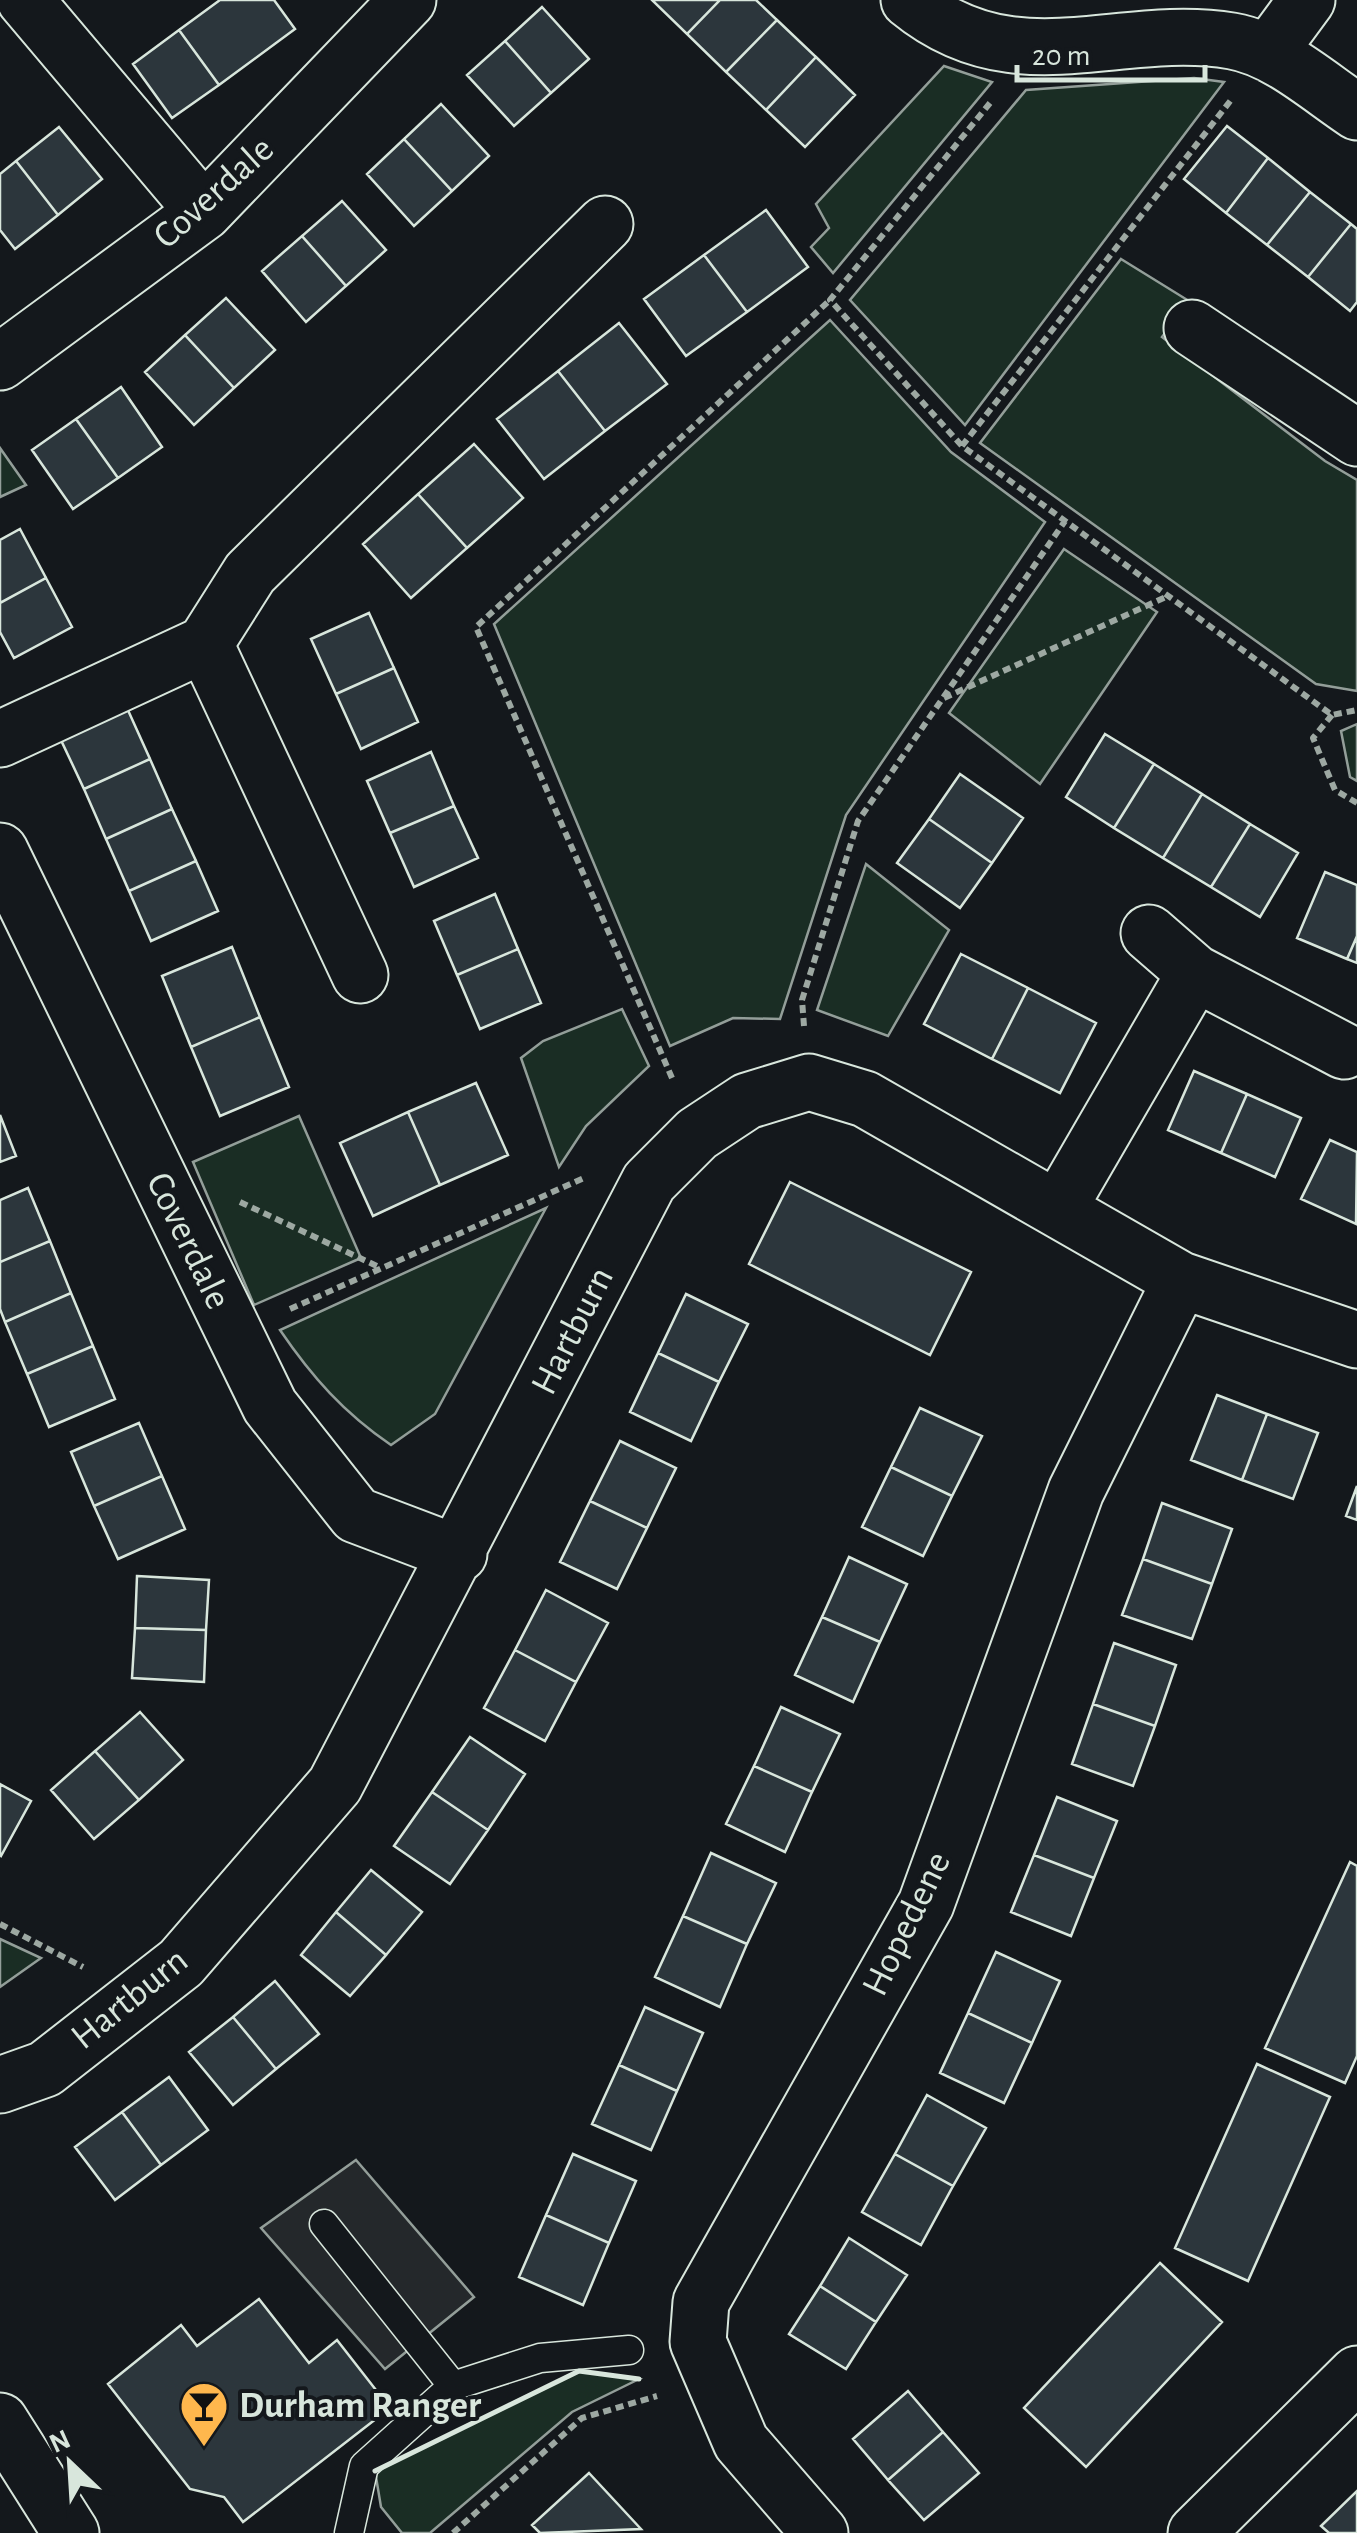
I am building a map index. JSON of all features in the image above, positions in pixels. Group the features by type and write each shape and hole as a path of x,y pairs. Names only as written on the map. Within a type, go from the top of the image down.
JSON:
{"street":[{"path":"25,0 204,212"},
{"name":"Coverdale","path":"0,362 204,212 408,0"},
{"path":"909,0 953,30 988,42 1035,48 1198,39 1233,41 1268,52 1357,112"},
{"path":"1268,52 1307,0"},
{"path":"0,738 205,644 250,573 605,224"},
{"path":"1192,328 1357,438"},
{"path":"205,644 360,975"},
{"name":"Coverdale","path":"0,851 270,1406 356,1516 459,1554"},
{"path":"1149,933 1195,973 1344,1052"},
{"path":"1058,1209 1195,973"},
{"path":"809,1082 864,1099 1181,1280 1357,1340"},
{"name":"Hartburn","path":"0,2084 44,2069 181,1962 335,1785 459,1554 649,1182 697,1134 746,1101 809,1082"},
{"name":"Hopedene","path":"820,2533 742,2442 711,2380 698,2342 701,2302 926,1904 1076,1491 1181,1280"},
{"path":"1196,2533 1357,2374"},
{"path":"0,2421 71,2533"}],"lane":[{"path":"324,2224 453,2386"},
{"path":"349,2533 364,2466 453,2386 540,2358 630,2350"}],"path":[{"path":"697,1134 476,627 830,300 1035,48"},
{"path":"962,446 1268,52"},
{"path":"830,300 962,446 1332,715"},
{"path":"809,1082 802,1000 858,821 1065,521"},
{"path":"943,698 1168,596"},
{"path":"1357,710 1332,715 1313,738 1335,790 1357,803"},
{"path":"234,1334 578,1178 649,1182"},
{"path":"238,1201 380,1268"},
{"path":"0,1924 138,1995"},
{"path":"453,2533 582,2418 711,2380"}],"green space":[{"path":"944,66 992,82 833,273 811,247 829,228 816,204"},
{"path":"1194,78 1224,82 965,425 850,300 1026,90"},
{"path":"1121,259 1189,301 1162,337 1325,461 1357,480 1357,691 1316,684 980,443"},
{"path":"830,320 951,452 1045,522 846,815 780,1019 733,1018 670,1046 494,624"},
{"path":"0,448 26,485 0,497"},
{"path":"1064,549 1157,612 1040,784 949,713"},
{"path":"1357,724 1357,781 1350,777 1341,731"},
{"path":"866,864 949,930 888,1036 817,1010"},
{"path":"622,1009 649,1066 586,1126 559,1167 521,1058 543,1041"},
{"path":"299,1116 361,1258 254,1305 193,1162"},
{"path":"546,1208 435,1414 391,1445 330,1393 280,1330"},
{"path":"0,1939 41,1958 0,1987"},
{"path":"579,2371 639,2379 572,2412 430,2533 402,2533 381,2507 375,2471"}],"shaded area":[{"path":"356,2160 474,2297 385,2369 261,2228"}],"building":[{"path":"220,0 274,0 295,29 219,85 179,30"},
{"path":"652,0 720,0 687,34"},
{"path":"720,0 756,0 777,20 726,72 687,34"},
{"path":"542,7 589,59 551,93 505,41"},
{"path":"777,20 816,57 766,110 726,72"},
{"path":"179,30 219,85 172,118 133,64"},
{"path":"505,41 551,93 514,126 467,75"},
{"path":"816,57 855,95 805,147 766,110"},
{"path":"441,104 489,156 452,191 404,139"},
{"path":"1227,126 1268,158 1226,213 1184,179"},
{"path":"59,127 102,179 58,215 16,161"},
{"path":"404,139 452,191 414,226 367,174"},
{"path":"1268,158 1310,192 1267,245 1226,213"},
{"path":"16,161 58,215 15,249 0,230 0,174"},
{"path":"1310,192 1351,224 1308,277 1267,245"},
{"path":"342,201 386,250 346,286 302,236"},
{"path":"766,210 808,267 747,312 704,255"},
{"path":"1351,224 1357,229 1357,302 1350,311 1308,277"},
{"path":"302,236 346,286 306,322 262,271"},
{"path":"704,255 747,312 686,356 644,299"},
{"path":"226,298 275,350 234,388 185,335"},
{"path":"619,323 667,384 605,431 558,371"},
{"path":"185,335 234,388 194,425 145,372"},
{"path":"558,371 605,431 544,479 497,419"},
{"path":"121,387 162,447 118,478 76,419"},
{"path":"76,419 118,478 73,509 32,450"},
{"path":"474,444 523,498 467,548 418,494"},
{"path":"418,494 467,548 411,598 363,544"},
{"path":"20,529 46,578 0,603 0,540"},
{"path":"46,578 72,627 14,658 0,632 0,603"},
{"path":"369,613 394,668 336,694 311,639"},
{"path":"394,668 418,722 361,749 336,694"},
{"path":"127,708 150,759 84,789 60,738"},
{"path":"1105,734 1154,764 1114,828 1066,797"},
{"path":"431,752 454,806 390,833 367,781"},
{"path":"150,759 172,809 106,839 84,789"},
{"path":"1154,764 1202,794 1163,858 1114,828"},
{"path":"960,774 1023,818 992,863 929,819"},
{"path":"1202,794 1250,824 1211,887 1163,858"},
{"path":"454,806 478,858 414,887 390,833"},
{"path":"172,809 196,861 129,891 106,839"},
{"path":"929,819 992,863 960,908 897,863"},
{"path":"1250,824 1298,853 1260,917 1211,887"},
{"path":"196,861 218,911 151,941 129,891"},
{"path":"1325,872 1357,885 1357,936 1347,959 1297,938"},
{"path":"495,894 518,949 457,975 434,921"},
{"path":"1357,936 1357,963 1347,959"},
{"path":"232,947 260,1017 191,1047 162,976"},
{"path":"518,949 541,1003 480,1029 457,975"},
{"path":"961,954 1028,988 992,1059 924,1024"},
{"path":"1028,988 1096,1023 1060,1093 992,1059"},
{"path":"260,1017 289,1087 220,1116 191,1047"},
{"path":"1194,1071 1247,1094 1221,1153 1168,1130"},
{"path":"476,1083 508,1155 440,1185 408,1112"},
{"path":"1247,1094 1301,1118 1275,1177 1221,1153"},
{"path":"408,1112 440,1185 373,1216 340,1143"},
{"path":"0,1115 16,1156 0,1162"},
{"path":"1330,1140 1357,1152 1356,1224 1301,1199"},
{"path":"790,1182 971,1272 930,1355 749,1264"},
{"path":"28,1188 50,1241 0,1262 0,1200"},
{"path":"50,1241 71,1293 5,1322 0,1309 0,1262"},
{"path":"71,1293 93,1346 27,1374 5,1322"},
{"path":"686,1294 748,1324 719,1382 658,1353"},
{"path":"93,1346 115,1399 49,1427 27,1374"},
{"path":"658,1353 719,1382 691,1441 630,1412"},
{"path":"1217,1395 1267,1414 1242,1480 1191,1460"},
{"path":"920,1408 982,1436 952,1496 891,1467"},
{"path":"1267,1414 1318,1433 1293,1499 1242,1480"},
{"path":"139,1423 162,1476 94,1506 71,1452"},
{"path":"620,1441 676,1468 647,1528 590,1501"},
{"path":"891,1467 952,1496 923,1556 862,1527"},
{"path":"162,1476 185,1529 118,1559 94,1506"},
{"path":"1357,1486 1357,1520 1346,1516"},
{"path":"590,1501 647,1528 617,1589 560,1562"},
{"path":"1162,1503 1232,1529 1212,1584 1143,1559"},
{"path":"849,1557 907,1584 880,1642 822,1617"},
{"path":"1143,1559 1212,1584 1192,1639 1122,1615"},
{"path":"137,1576 209,1580 206,1630 135,1628"},
{"path":"546,1590 608,1623 576,1682 515,1650"},
{"path":"822,1617 880,1642 853,1702 795,1675"},
{"path":"135,1628 206,1630 204,1682 132,1678"},
{"path":"1114,1643 1176,1665 1155,1726 1093,1704"},
{"path":"515,1650 576,1682 545,1741 484,1708"},
{"path":"1093,1704 1155,1726 1133,1786 1072,1764"},
{"path":"781,1707 840,1734 812,1792 754,1766"},
{"path":"140,1712 183,1760 139,1800 95,1751"},
{"path":"470,1737 525,1774 488,1830 432,1792"},
{"path":"95,1751 139,1800 94,1839 51,1790"},
{"path":"754,1766 812,1792 785,1852 726,1824"},
{"path":"0,1784 31,1801 1,1856 0,1855"},
{"path":"432,1792 488,1830 450,1884 394,1846"},
{"path":"1057,1797 1117,1821 1094,1878 1034,1855"},
{"path":"711,1853 776,1883 747,1944 683,1916"},
{"path":"1034,1855 1094,1878 1071,1936 1011,1912"},
{"path":"1350,1862 1357,1866 1357,2056 1345,2083 1265,2048"},
{"path":"371,1870 422,1912 386,1955 336,1912"},
{"path":"336,1912 386,1955 350,1996 301,1955"},
{"path":"683,1916 747,1944 720,2007 655,1977"},
{"path":"996,1952 1060,1981 1032,2043 968,2013"},
{"path":"275,1981 319,2034 276,2069 233,2017"},
{"path":"645,2007 703,2033 677,2091 619,2065"},
{"path":"968,2013 1032,2043 1004,2103 940,2073"},
{"path":"233,2017 276,2069 233,2105 189,2052"},
{"path":"1257,2064 1330,2097 1248,2281 1175,2248"},
{"path":"619,2065 677,2091 651,2150 592,2124"},
{"path":"169,2077 208,2130 161,2165 122,2112"},
{"path":"927,2095 986,2128 953,2186 895,2154"},
{"path":"122,2112 161,2165 115,2200 75,2147"},
{"path":"573,2154 636,2181 609,2243 546,2215"},
{"path":"895,2154 953,2186 921,2245 862,2212"},
{"path":"546,2215 609,2243 583,2305 519,2277"},
{"path":"849,2238 907,2275 876,2322 820,2286"},
{"path":"1160,2263 1222,2322 1086,2467 1024,2408"},
{"path":"820,2286 876,2322 846,2369 789,2334"},
{"path":"259,2299 309,2363 337,2340 390,2408 243,2522 224,2497 190,2489 108,2384 181,2325 197,2346"},
{"path":"908,2391 943,2432 888,2480 853,2439"},
{"path":"943,2432 979,2473 924,2520 888,2480"},
{"path":"589,2473 641,2529 540,2533 532,2525"},
{"path":"1357,2491 1357,2533 1329,2533 1321,2526"}],"wall":[{"path":"375,2471 579,2371 639,2379"}],"place":[{"name":"Durham Ranger","path":"204,2448"}]}
